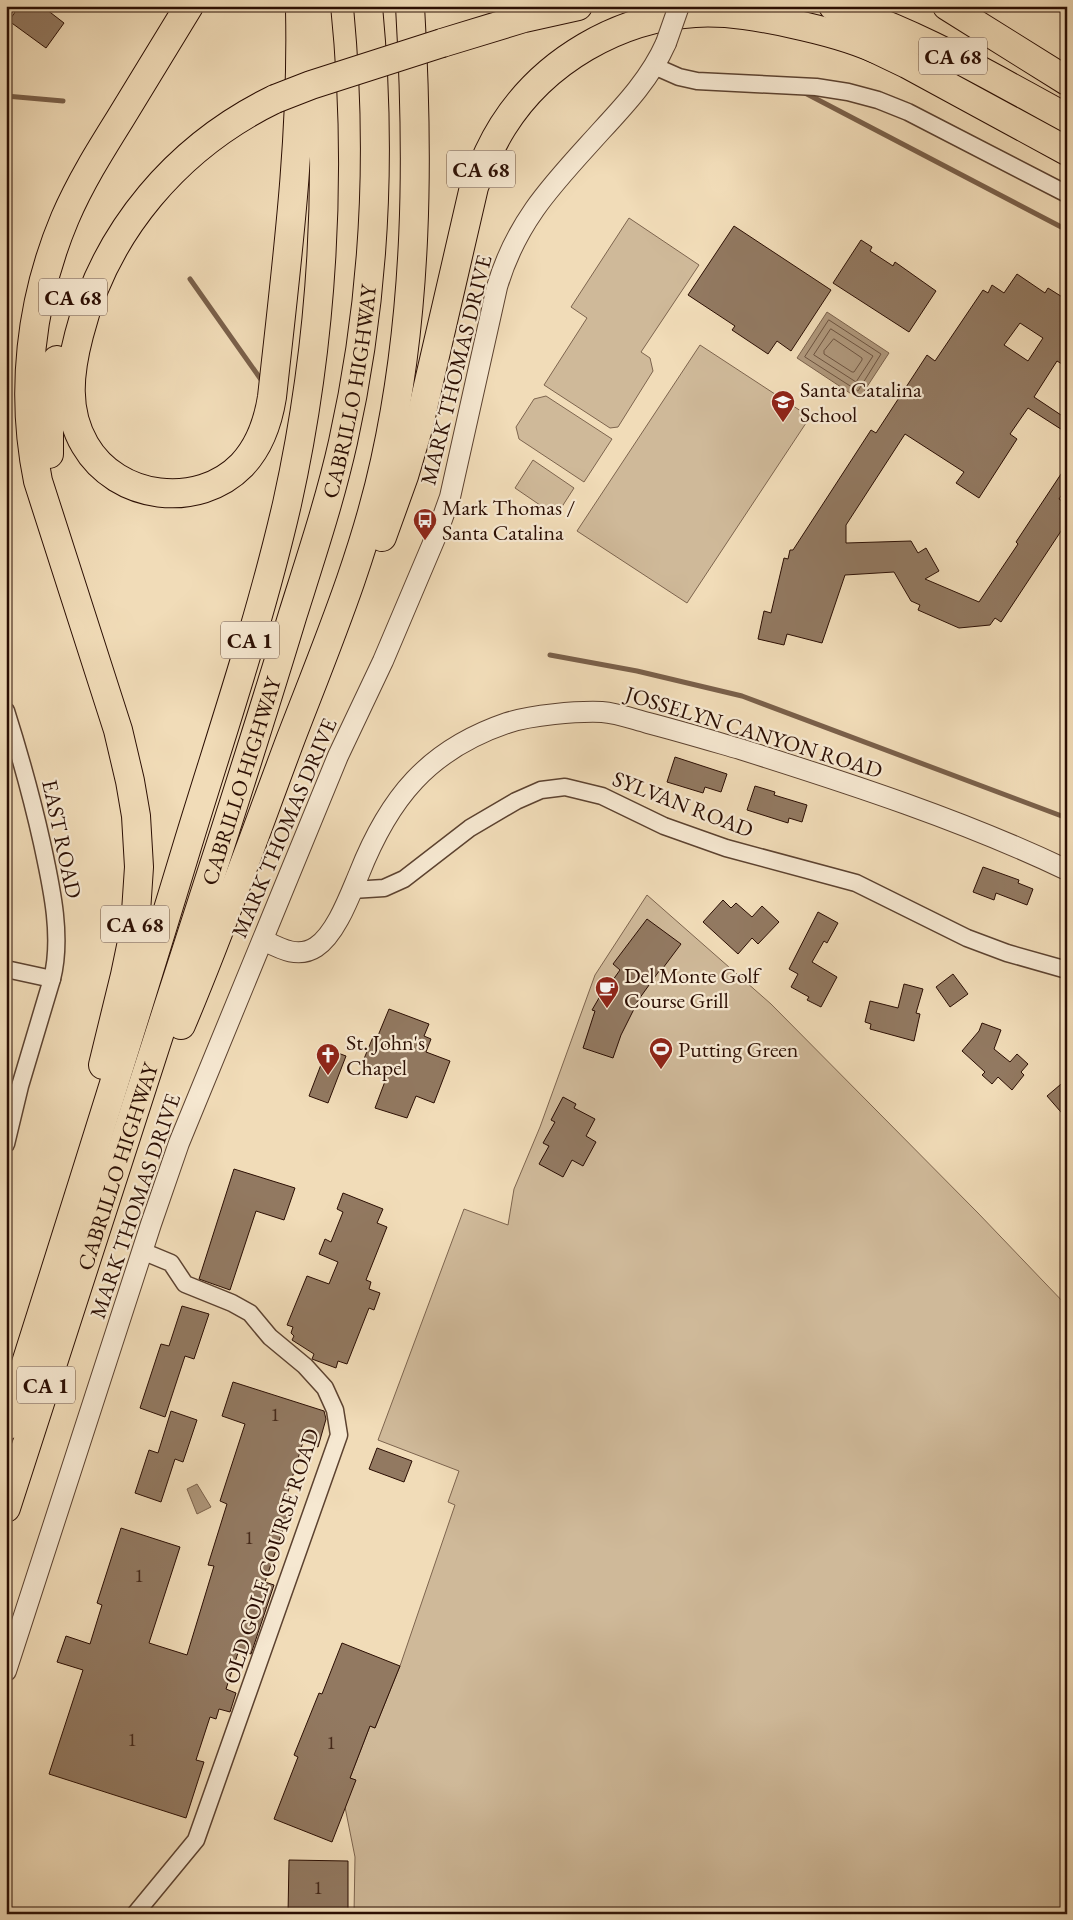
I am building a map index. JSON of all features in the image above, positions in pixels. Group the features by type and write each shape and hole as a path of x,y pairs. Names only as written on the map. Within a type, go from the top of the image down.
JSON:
{"highway":[{"path":"76,596 42,496 33,450 29,401 31,351 36,315 51,257 74,198 97,156 189,6"},
{"path":"275,90 247,113 220,130 192,152 144,204 122,234 104,267 79,332 70,386 72,412 80,435 92,456 100,464 118,479 140,488 160,493 180,494 199,490 217,483 234,472 247,458 258,444 265,428 272,397 297,135 300,6"},
{"name":"CABRILLO HIGHWAY","path":"6,1426 253,632 294,472 314,334 322,230 324,129 321,56 316,6"},
{"name":"CABRILLO HIGHWAY","path":"6,1508 122,1146 189,946 313,553 343,445 362,340 373,232 374,110 368,6"},
{"path":"340,610 366,536 380,485 398,390 408,320 416,180 410,6"},
{"name":"CA 68","path":"61,1252 104,1058 131,950 136,918 139,872 136,816 126,764 76,596 52,485 49,418 55,371 68,312 81,276 98,243 120,208 162,159 224,108 275,90 347,56 441,35 507,6"},
{"path":"441,35 578,6"},
{"path":"751,6 816,22 876,49"},
{"name":"CA 68","path":"833,6 907,34 970,65 1067,118"},
{"path":"928,6 1043,66"},
{"path":"947,6 1067,81"},
{"name":"CA 68","path":"122,1146 191,1001 340,610 382,540 419,425 469,204 480,170 503,125 537,85 577,52 606,36 635,25 681,15 731,14 780,21 830,32 876,49 1067,151"}],"street":[{"name":"MARK THOMAS DRIVE","path":"6,1671 142,1252 180,1142 338,756 383,661 448,503 456,476 497,287 507,255 514,238 554,183 629,101 654,66 666,43 679,6"},
{"path":"654,66 679,77 697,81 816,87 848,92 878,100 922,119 1067,194"},
{"name":"EAST ROAD","path":"6,710 28,783 50,881 56,953 52,979 20,1086 6,1144"},
{"name":"JOSSELYN CANYON ROAD","path":"262,940 284,950 300,954 316,947 330,933 352,890 372,842 388,813 425,768 451,748 479,734 510,722 573,712 604,712 694,734 907,805 1001,840 1067,870"},
{"name":"SYLVAN ROAD","path":"352,890 384,888 404,879 470,828 516,801 541,790 565,787 602,796 664,826 726,848 856,883 967,938 1006,953 1067,970"},
{"path":"6,969 52,979"},
{"name":"OLD GOLF COURSE ROAD","path":"135,1914 196,1840 339,1435 335,1410 325,1388 305,1366 270,1338 250,1313 232,1303 184,1284 171,1263 142,1252"}],"shaded area":[{"path":"629,218 699,265 641,352 650,358 653,371 618,427 610,428 544,385 587,318 571,307"},
{"path":"700,345 810,417 687,603 577,531"},
{"path":"546,396 612,439 584,482 519,439 516,427 534,399"},
{"path":"533,460 574,488 556,516 515,488"},
{"path":"647,895 771,1004 978,1213 1067,1306 1067,1914 354,1914 355,1857 345,1807 355,1780 350,1778 370,1726 375,1728 400,1666 455,1505 448,1502 459,1471 378,1440 464,1209 508,1225 514,1189 540,1127 595,975"}],"water":[{"path":"827,312 889,353 859,399 797,358"},
{"path":"197,1484 211,1507 197,1514 187,1489"}],"building":[{"path":"19,6 42,6 64,23 46,48 9,21"},
{"path":"734,226 831,290 791,351 777,341 768,354 732,330 735,326 688,295"},
{"path":"861,240 872,247 870,251 893,266 895,262 936,291 909,332 833,283"},
{"path":"1017,274 1045,293 1048,288 1067,300 1067,367 1057,361 1034,397 1067,419 1067,433 1028,408 1010,434 1017,439 979,498 956,483 964,472 905,434 846,525 846,543 911,541 918,553 926,548 939,571 925,579 979,602 1067,465 1067,487 1059,499 1067,504 1067,522 1001,622 995,618 990,625 959,628 918,610 920,605 911,601 894,572 845,575 822,643 787,634 784,645 758,639 764,611 771,613 784,558 788,559 790,550 793,550 871,430 876,433 927,355 935,361 983,290 988,293 992,285 1004,293","holes":["1020,323 1043,338 1028,361 1004,345"]},
{"path":"675,757 727,774 721,792 705,787 703,793 667,782"},
{"path":"755,786 775,792 774,795 807,805 802,822 789,818 788,823 747,810"},
{"path":"983,867 1019,880 1018,883 1033,889 1027,905 996,893 994,900 973,892"},
{"path":"723,900 731,908 736,903 752,917 762,906 779,922 758,944 752,938 738,954 703,922"},
{"path":"818,912 838,923 827,943 824,941 812,962 837,977 821,1007 807,1000 809,997 791,987 798,974 789,969"},
{"path":"647,919 681,944 634,1006 613,1058 583,1048 595,1011 592,1010 603,991 605,991 620,970 613,964"},
{"path":"953,974 968,994 950,1007 936,987"},
{"path":"904,984 923,989 916,1013 920,1014 914,1041 870,1029 871,1024 865,1022 870,1001 898,1008"},
{"path":"389,1009 429,1024 424,1036 431,1039 426,1052 450,1061 434,1103 416,1096 407,1118 375,1108 387,1076 361,1066 373,1037 377,1038"},
{"path":"982,1023 1001,1030 994,1049 1010,1062 1017,1054 1028,1064 1021,1072 1024,1075 1012,1090 998,1077 992,1084 982,1075 985,1072 962,1051 979,1031"},
{"name":"St. John's Chapel","path":"327,1049 346,1056 328,1103 309,1096"},
{"path":"1067,1079 1067,1119 1047,1096"},
{"path":"563,1097 576,1104 574,1108 595,1119 586,1136 596,1142 583,1166 572,1160 563,1177 539,1164 549,1146 543,1143 555,1122 551,1120"},
{"path":"234,1169 295,1188 284,1220 256,1211 230,1290 199,1279"},
{"path":"343,1193 383,1209 377,1223 387,1227 366,1280 371,1282 369,1289 380,1293 374,1310 369,1308 347,1364 338,1361 336,1368 312,1359 314,1354 292,1340 294,1336 291,1333 293,1327 287,1325 307,1276 329,1284 338,1262 319,1254 325,1239 331,1242 343,1212 337,1209"},
{"path":"182,1306 209,1314 194,1359 185,1356 165,1417 140,1408 161,1344 169,1346"},
{"path":"233,1382 324,1411 326,1419 318,1447 303,1442 283,1508 290,1509 265,1582 274,1585 251,1654 239,1650 226,1689 236,1693 230,1712 219,1709 216,1719 210,1717 196,1760 204,1762 186,1818 49,1774 83,1670 57,1662 66,1636 90,1644 102,1605 97,1603 121,1528 180,1547 149,1643 187,1655 214,1566 208,1565 227,1504 220,1501 245,1424 222,1416"},
{"path":"171,1411 197,1420 183,1462 175,1459 161,1502 135,1493 149,1450 158,1453"},
{"path":"377,1448 412,1461 404,1482 369,1469"},
{"path":"342,1643 400,1666 375,1728 370,1726 350,1778 356,1780 332,1842 274,1819 298,1757 294,1755 319,1693 322,1694"},
{"path":"289,1860 348,1861 348,1914 288,1914"}],"waterway":[{"path":"805,93 1067,230"},
{"path":"6,96 63,101"},
{"path":"190,279 262,381"},
{"path":"550,655 637,671 742,696 1067,818"}],"place":[{"name":"Santa Catalina School","path":"783,423"},
{"name":"Mark Thomas / Santa Catalina","path":"425,541"},
{"name":"Del Monte Golf Course Grill","path":"607,1009"},
{"name":"Putting Green","path":"661,1070"},
{"name":"St. John's Chapel","path":"328,1076"}]}
